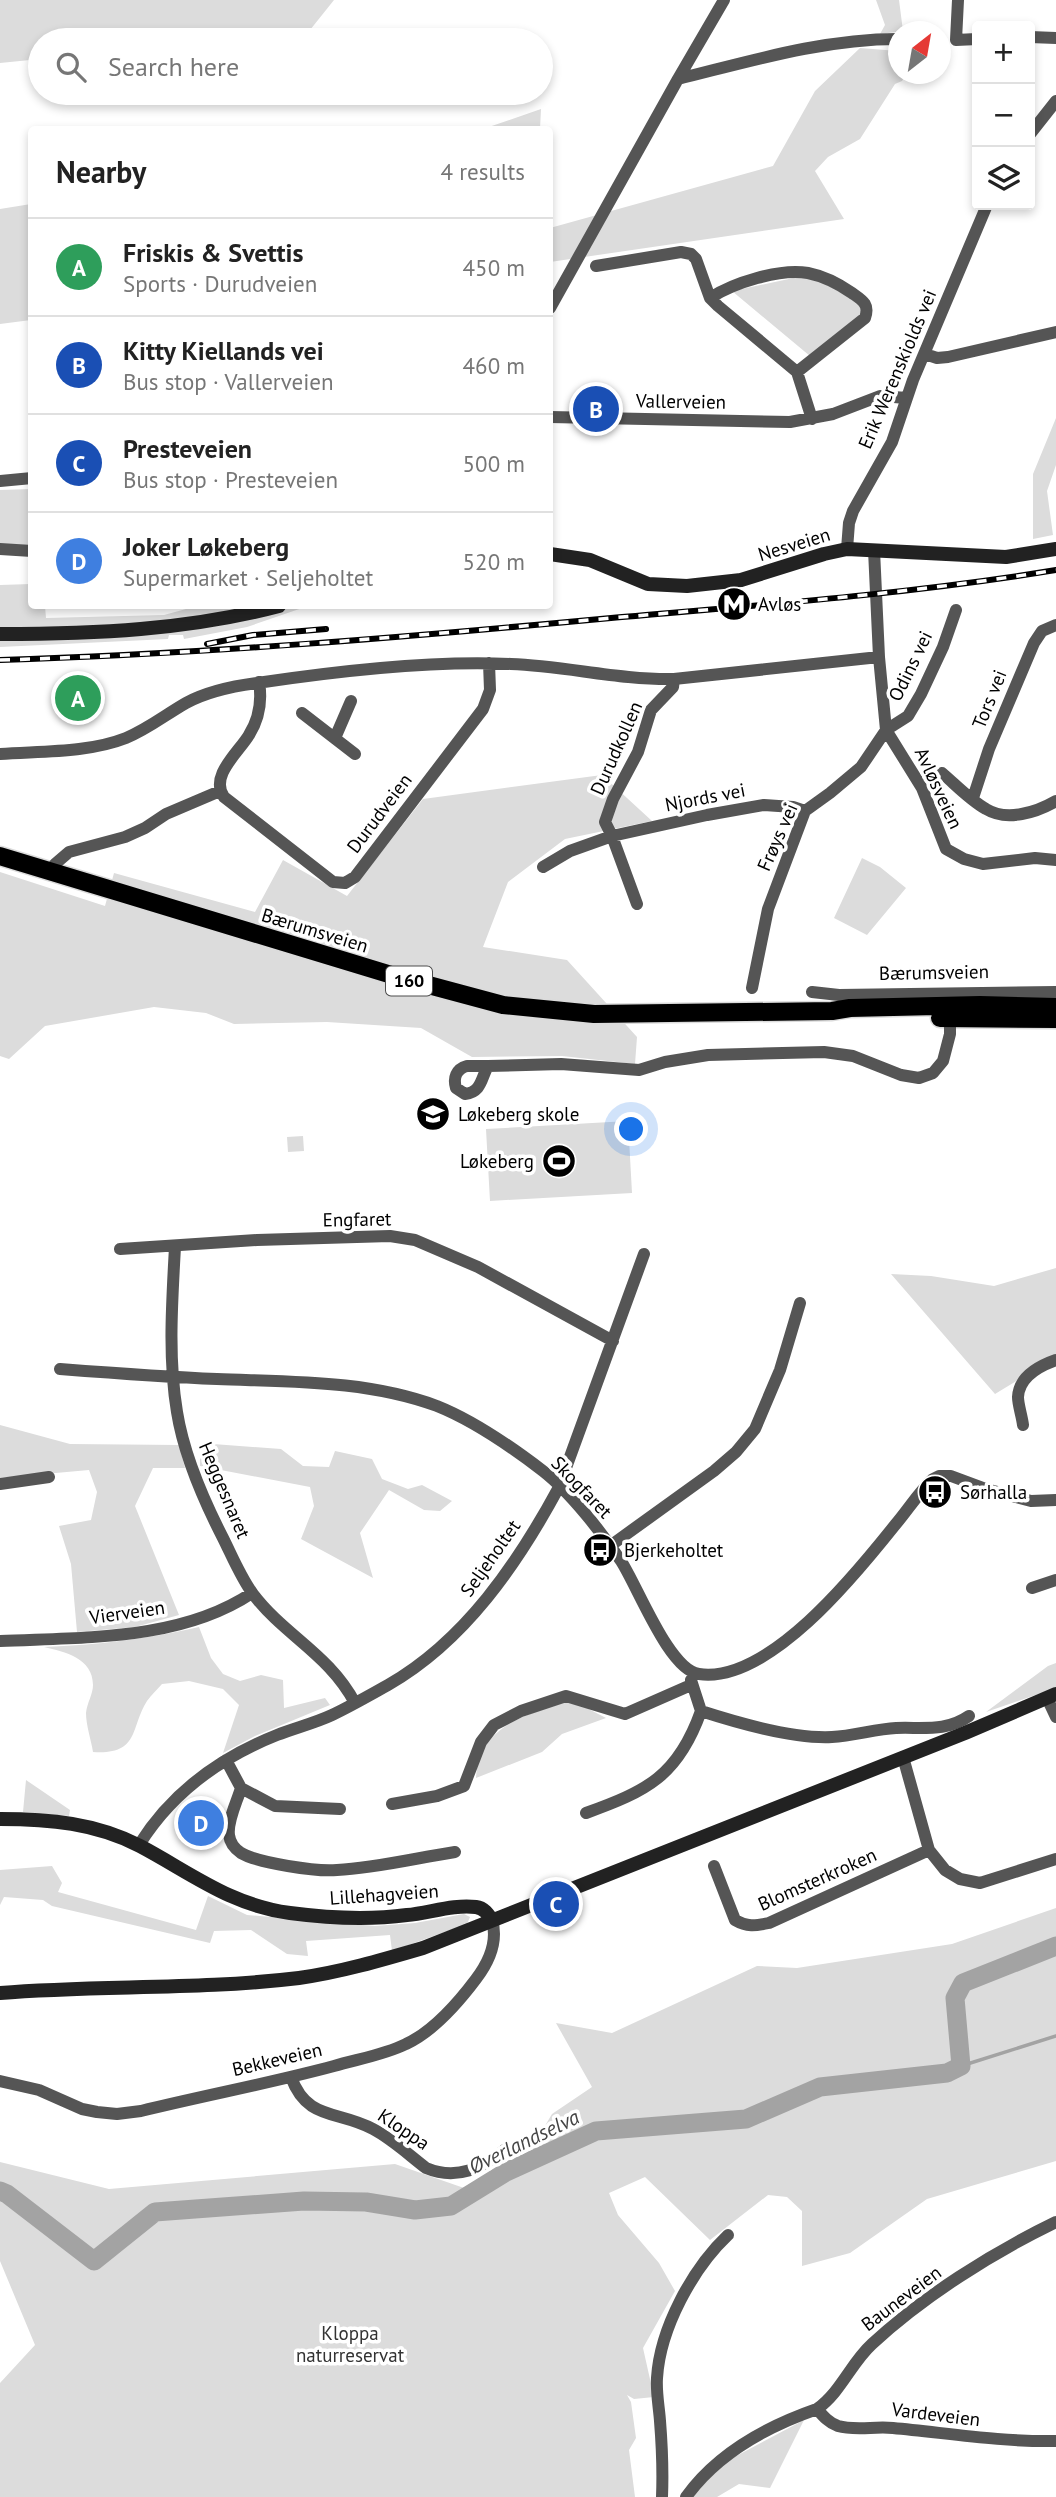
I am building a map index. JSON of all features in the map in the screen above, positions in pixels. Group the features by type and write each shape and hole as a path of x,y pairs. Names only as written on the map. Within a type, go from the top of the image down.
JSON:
{"main road":[{"name":"Bærumsveien","path":"0,856 395,976 503,1005 594,1014 832,1011 850,1008 1056,1019"},
{"name":"Bærumsveien","path":"950,1012 1056,1007"}],"street":[{"path":"553,303 723,0"},
{"path":"956,40 958,0"},
{"path":"1035,37 1056,38"},
{"path":"951,40 972,39"},
{"path":"678,79 820,45 888,40"},
{"path":"1035,128 1056,101"},
{"name":"Erik Werenskiolds vei","path":"847,549 853,510 891,442 985,210"},
{"path":"596,266 681,252 691,254 696,259 709,298 797,372 812,419"},
{"path":"709,298 746,280 804,272 821,276 850,291 866,304 868,309 865,317 797,372"},
{"path":"925,354 937,358 948,357 1056,332"},
{"name":"Vallerveien","path":"553,417 762,422 812,419 880,396 907,398"},
{"path":"0,481 28,478"},
{"path":"0,549 28,551"},
{"name":"Nesveien","path":"553,554 590,560 648,584 687,586 741,580 847,549 1006,557 1056,549"},
{"name":"Avløsveien","path":"874,550 879,657 886,730 922,788 946,849 983,863 1035,858 1056,860"},
{"path":"0,634 135,630 223,619 266,609"},
{"name":"Odins vei","path":"886,730 908,716 921,694 943,647 956,610"},
{"name":"Tors vei","path":"973,798 989,749 1034,643 1042,631 1052,626"},
{"path":"0,754 114,742 152,726 189,701 259,682 457,662 529,665 642,680 674,679 879,657"},
{"name":"Durudveien","path":"220,791 224,797 333,882 345,883 355,877 483,709 490,690 489,663"},
{"name":"Durudkollen","path":"612,836 605,822 613,799 638,752 651,710 673,687 674,679"},
{"path":"55,864 69,852 125,837 166,814 220,791 223,773 254,723 261,696 259,682"},
{"path":"335,738 351,701"},
{"path":"302,713 355,754"},
{"name":"Frøys vei","path":"752,988 768,909 805,811 861,767 886,730"},
{"path":"942,773 987,810 1026,814 1056,801"},
{"name":"Njords vei","path":"543,867 570,851 612,836 764,805 793,807 805,811"},
{"path":"612,836 637,904"},
{"name":"Bærumsveien","path":"812,992 839,995 1056,992"},
{"path":"488,1066 561,1064 639,1070 665,1062 708,1055 824,1052 853,1056 901,1075 919,1079 933,1073 943,1061 950,1034 950,1012"},
{"name":"Engfaret","path":"120,1249 257,1240 390,1236 415,1240 478,1267 613,1341"},
{"name":"Heggesnaret","path":"175,1247 173,1377 177,1414 194,1472 212,1517 252,1593 275,1618 335,1671 355,1703"},
{"name":"Seljeholtet","path":"139,1846 154,1821 171,1801 226,1760 275,1736 331,1716 355,1703 407,1673 459,1632 512,1564 545,1514 559,1487 644,1254"},
{"path":"610,1546 714,1471 736,1452 755,1429 780,1370 800,1303"},
{"path":"1023,1425 1018,1396 1021,1384 1031,1372 1056,1360"},
{"name":"Skogfaret","path":"60,1369 342,1385 391,1393 437,1406 469,1422 544,1472 559,1487 610,1546 638,1589 665,1644 691,1679"},
{"path":"392,1804 437,1796 464,1786 481,1742 495,1725 521,1711 566,1696 625,1714 655,1703 691,1679 747,1665 807,1622 827,1604 925,1486 939,1476 964,1480 1031,1501 1056,1500"},
{"path":"0,1484 50,1477"},
{"path":"1031,1588 1056,1580"},
{"name":"Vierveien","path":"0,1641 94,1636 153,1629 220,1612 252,1593"},
{"path":"586,1813 628,1798 662,1777 689,1738 701,1711 691,1679"},
{"path":"0,1993 298,1978 391,1958 423,1948 1051,1696 1056,1717"},
{"path":"701,1711 761,1727 823,1737 892,1728 943,1728 969,1716"},
{"path":"903,1757 929,1850 946,1870 970,1883 980,1883 1056,1859"},
{"path":"226,1760 241,1788 275,1806 340,1809"},
{"path":"241,1788 229,1835 233,1845 251,1857 336,1871 455,1852"},
{"name":"Lillehagveien","path":"0,1819 66,1821 93,1827 139,1846 233,1898 286,1913 360,1918 406,1916 473,1906 484,1909 492,1920"},
{"name":"Blomsterkroken","path":"713,1866 735,1920 745,1926 757,1926 769,1923 929,1850"},
{"name":"Bekkeveien","path":"0,2081 39,2090 82,2109 117,2113 141,2111 391,2051 425,2033 469,1989 484,1968 494,1939 492,1920"},
{"name":"Kloppa","path":"290,2077 309,2106 375,2130 435,2172 449,2174 480,2169 506,2149"},
{"name":"Bauneveien","path":"686,2497 705,2473 721,2460 762,2435 817,2409 836,2393 869,2346 914,2308 1056,2222"},
{"path":"662,2497 656,2379 661,2354 681,2299 697,2272 728,2235"},
{"name":"Vardeveien","path":"817,2409 837,2425 848,2427 878,2426 993,2440 1056,2441"}],"green space":[{"path":"0,0 334,0 312,28 28,28 28,60 0,63"},
{"path":"876,0 899,0 902,21 888,21 888,33 880,34 885,25"},
{"path":"860,48 888,50 888,84 895,84 860,139 828,157 815,171 844,219 553,262 553,227 773,166 815,91"},
{"path":"541,109 540,126 492,126"},
{"path":"28,204 28,320 0,324 0,209"},
{"path":"798,277 815,278 859,303 861,312 856,320 810,356 732,291"},
{"path":"1056,418 1056,465 1047,491 1053,535 1033,539 1033,474"},
{"path":"28,489 28,546 0,546 0,490"},
{"path":"28,584 28,609 45,609 46,618 164,615 186,609 299,609 247,627 184,639 183,635 169,635 168,639 0,647 0,585"},
{"path":"602,775 652,821 565,839 508,882 483,947 567,960 637,1037 635,1064 562,1056 472,1057 421,1028 327,1022 234,1024 206,1013 154,1007 45,1026 9,1059 0,1056 0,872 105,906 114,873 255,912 283,860 347,896 423,799"},
{"path":"862,858 880,867 906,888 867,935 834,918"},
{"name":"Løkeberg","path":"628,1121 632,1193 490,1201 486,1129"},
{"path":"303,1136 304,1151 288,1152 287,1137"},
{"path":"1056,1268 1056,1360 995,1394 891,1274 931,1276 994,1286"},
{"path":"0,1425 70,1444 179,1445 185,1468 153,1468 135,1506 179,1615 135,1627 77,1632 71,1564 59,1526 91,1520 97,1492 89,1470 0,1478"},
{"path":"200,1443 281,1449 303,1466 329,1467 335,1451 372,1459 382,1479 408,1489 422,1485 452,1501 440,1511 424,1510 389,1490 360,1533 373,1578 301,1539 314,1506 310,1487 200,1466"},
{"path":"199,1627 211,1658 223,1674 240,1681 261,1675 283,1680 284,1708 325,1698 330,1705 255,1736 223,1753 239,1705 223,1689 189,1681 162,1684 147,1701 126,1744 108,1752 93,1752 86,1718 93,1685 92,1676 83,1662 61,1651 44,1647 122,1641"},
{"path":"1056,1663 1056,1688 986,1712 1048,1666"},
{"path":"564,1702 579,1704 606,1718 562,1734 542,1752 476,1778 479,1761 494,1735 519,1719"},
{"path":"26,1780 70,1810 69,1816 23,1812"},
{"path":"52,1866 62,1883 58,1892 196,1930 208,1896 247,1915 375,1926 415,1923 464,1914 470,1917 467,1924 392,1951 390,1935 306,1941 308,1956 287,1954 251,1930 214,1931 210,1943 52,1906 43,1900 4,1897 0,1905 0,1870"},
{"name":"Kloppa naturreservat","path":"1056,1908 1056,2161 927,2199 850,2253 802,2266 802,2211 787,2197 768,2195 710,2240 645,2177 609,2193 618,2215 659,2263 675,2291 643,2348 654,2397 634,2399 627,2395 631,2402 636,2438 629,2450 635,2497 0,2497 0,2383 35,2345 0,2261 0,2162 109,2189 395,2164 464,2188 521,2166 552,2114 592,2087 556,2023 612,2033 757,1966 797,1968 952,1944"},
{"path":"804,2420 770,2488 739,2484 717,2497 692,2497 725,2462"}],"waterway":[{"name":"Øverlandselva","path":"0,2191 94,2261 155,2212 304,2201 366,2202 415,2210 451,2206 506,2172 596,2131 746,2119 820,2087 947,2073 961,2066 955,1998 963,1983 1056,1946"},
{"path":"961,2066 1056,2036"}],"railway":[{"path":"0,660 230,649 458,632 834,598 1056,570"},
{"path":"207,644 253,635 326,629"}],"place":[{"name":"Kitty Kiellands vei","path":"596,409"},
{"name":"Avløs","path":"734,604"},
{"name":"Friskis & Svettis","path":"78,698"},
{"name":"Løkeberg skole","path":"433,1114"},
{"name":"Løkeberg","path":"559,1161"},
{"name":"Sørhalla","path":"935,1492"},
{"name":"Bjerkeholtet","path":"600,1550"},
{"name":"Joker Løkeberg","path":"201,1823"},
{"name":"Presteveien","path":"556,1904"}]}
